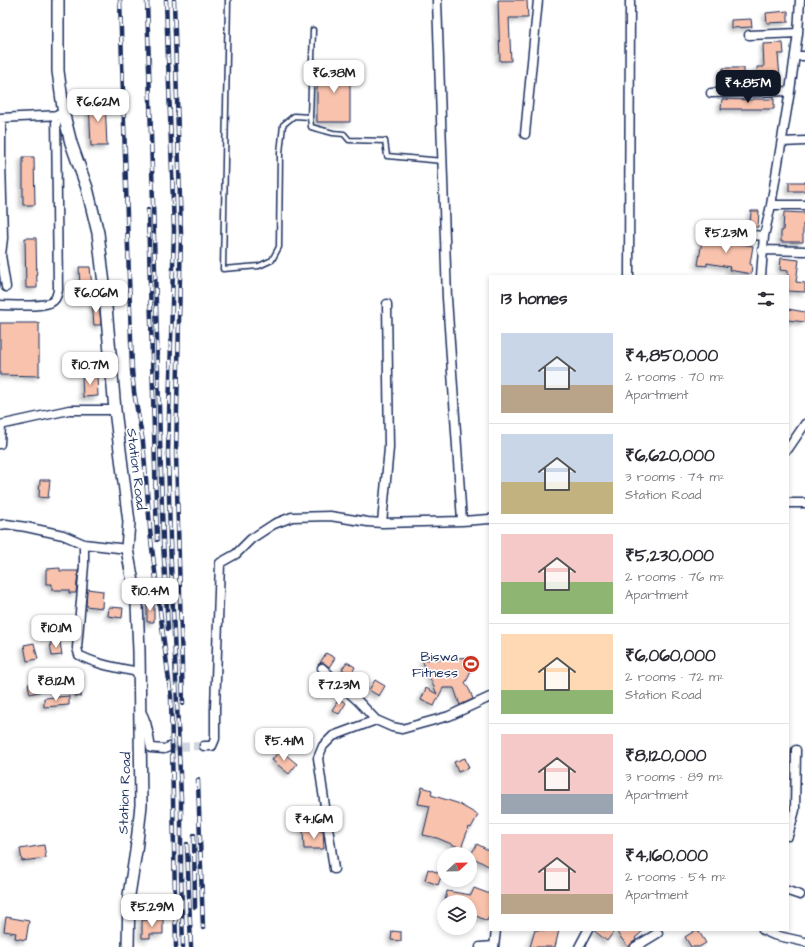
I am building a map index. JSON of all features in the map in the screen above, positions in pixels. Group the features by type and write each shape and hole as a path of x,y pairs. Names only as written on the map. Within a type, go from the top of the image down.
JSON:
{"street":[{"name":"Station Road","path":"58,0 58,71 60,115 86,188 98,233 115,410 129,522 127,549 137,604 141,805 129,895 128,947"},
{"path":"437,0 443,162 442,188 447,298 462,521"},
{"path":"525,134 538,0"},
{"path":"629,275 630,0"},
{"path":"761,275 764,236 782,142 795,56 800,0"},
{"path":"748,35 798,33"},
{"path":"795,56 805,56"},
{"path":"711,94 790,91"},
{"path":"0,305 45,305 52,303 56,298 58,290 60,115 1,118 3,238 1,255 6,287"},
{"path":"782,142 805,141"},
{"path":"771,205 805,205"},
{"path":"715,232 764,236"},
{"path":"762,250 805,251"},
{"path":"382,523 388,448 387,304"},
{"path":"0,444 0,425 69,410 115,410"},
{"path":"789,448 805,424"},
{"path":"789,503 805,503"},
{"path":"204,746 212,746 215,739 220,563 236,554 251,539 274,524 292,517 330,516 382,523 489,519"},
{"path":"0,525 6,524 63,534 84,544 127,549"},
{"path":"84,544 84,565 78,648 79,655 120,669 138,672"},
{"path":"322,668 358,701 376,720 392,727 402,729 449,716 489,697"},
{"path":"140,709 145,717 150,733 151,748 169,748"},
{"path":"334,869 318,758 323,746 333,736 376,720"},
{"path":"789,832 795,810 796,750"},
{"path":"789,891 800,895"},
{"path":"480,947 494,946 496,931"},
{"path":"579,947 587,931"},
{"path":"765,931 774,935 805,942"},
{"path":"635,947 658,933"}],"lane":[{"path":"228,0 223,269 259,266 272,260 279,247 280,153 283,125 294,116 310,117"},
{"path":"313,30 310,117 311,127 333,133 344,134 349,140 385,141 387,156 443,162"}],"building":[{"path":"498,0 527,0 528,18 509,18 511,61 500,61"},
{"path":"788,11 788,22 767,23 766,13"},
{"path":"751,19 752,27 731,28 731,20"},
{"path":"783,43 784,54 778,54 780,77 758,79 757,67 764,67 763,44"},
{"path":"317,66 350,66 350,122 317,122"},
{"path":"723,68 744,68 744,80 723,80"},
{"path":"105,99 107,146 91,146 89,100"},
{"path":"722,99 774,99 774,109 721,109"},
{"path":"23,157 34,157 35,205 23,205"},
{"path":"789,182 805,182 805,191 789,191"},
{"path":"751,211 759,211 758,227 750,227"},
{"path":"784,212 805,213 805,224 803,224 803,242 781,242"},
{"path":"703,235 753,246 750,264 752,265 751,274 729,270 730,267 707,263 707,266 698,265"},
{"path":"25,238 36,238 37,288 26,288"},
{"path":"781,258 799,260 796,282 805,283 805,292 789,291 788,271 780,270"},
{"path":"79,267 90,267 92,287 80,287"},
{"path":"92,302 99,302 101,325 94,325"},
{"path":"789,309 805,312 805,322 789,320"},
{"path":"0,323 39,323 39,376 0,375"},
{"path":"97,376 98,396 83,397 82,377"},
{"path":"40,480 50,480 48,498 39,497"},
{"path":"60,568 60,571 78,571 76,593 69,593 69,590 52,590 52,584 46,584 46,569"},
{"path":"87,589 103,591 102,608 86,606"},
{"path":"147,603 154,603 154,622 147,622"},
{"path":"109,607 123,608 122,618 108,616"},
{"path":"60,642 62,655 52,656 50,643"},
{"path":"34,643 38,659 27,661 24,645"},
{"path":"326,653 335,658 329,667 324,663 320,663"},
{"path":"474,657 469,676 465,683 473,699 460,705 454,688 443,688 434,706 421,700 426,688 437,694 422,660"},
{"path":"347,662 355,667 351,675 342,669"},
{"path":"321,674 327,680 319,695 312,691"},
{"path":"75,677 83,677 81,697 74,696"},
{"path":"375,680 385,686 379,696 369,690"},
{"path":"39,682 41,691 30,694 28,684"},
{"path":"69,696 69,705 44,707 44,698"},
{"path":"339,699 346,703 339,714 332,710"},
{"path":"280,750 297,764 289,774 272,760"},
{"path":"465,758 469,768 458,772 454,762"},
{"path":"422,787 432,790 431,795 457,803 478,815 471,828 469,827 461,847 437,838 423,835 430,806 418,804"},
{"path":"303,830 323,830 324,849 304,849"},
{"path":"477,844 489,850 489,866 477,860 477,847 475,847"},
{"path":"44,845 46,858 22,861 20,849"},
{"path":"428,869 437,872 437,885 425,880"},
{"path":"474,888 489,894 489,916 487,921 477,916 477,895 471,895"},
{"path":"447,891 471,895 446,895"},
{"path":"6,917 29,921 26,940 15,938 16,933 4,931"},
{"path":"163,919 163,934 150,934 150,938 142,938 142,920"},
{"path":"392,931 401,932 401,941 391,940"},
{"path":"535,931 559,931 555,947 530,947"},
{"path":"594,931 614,931 607,941"},
{"path":"616,931 643,931 635,938 636,940 628,947"},
{"path":"694,931 699,931 706,943 699,947 691,947 685,937"}],"tunnel":[{"path":"169,747 204,746"}],"railway":[{"path":"120,0 132,370 134,392 143,442 151,540 171,697 176,947"},
{"path":"147,0 163,541 168,629"},
{"path":"166,0 174,230 168,452 170,540 181,798 183,947"},
{"path":"174,0 181,233 176,453 183,704"},
{"path":"148,210 157,540"},
{"path":"198,780 203,928"},
{"path":"194,835 195,907"},
{"path":"187,844 191,947"}],"place":[{"name":"Biswa Fitness","path":"471,664"}]}
